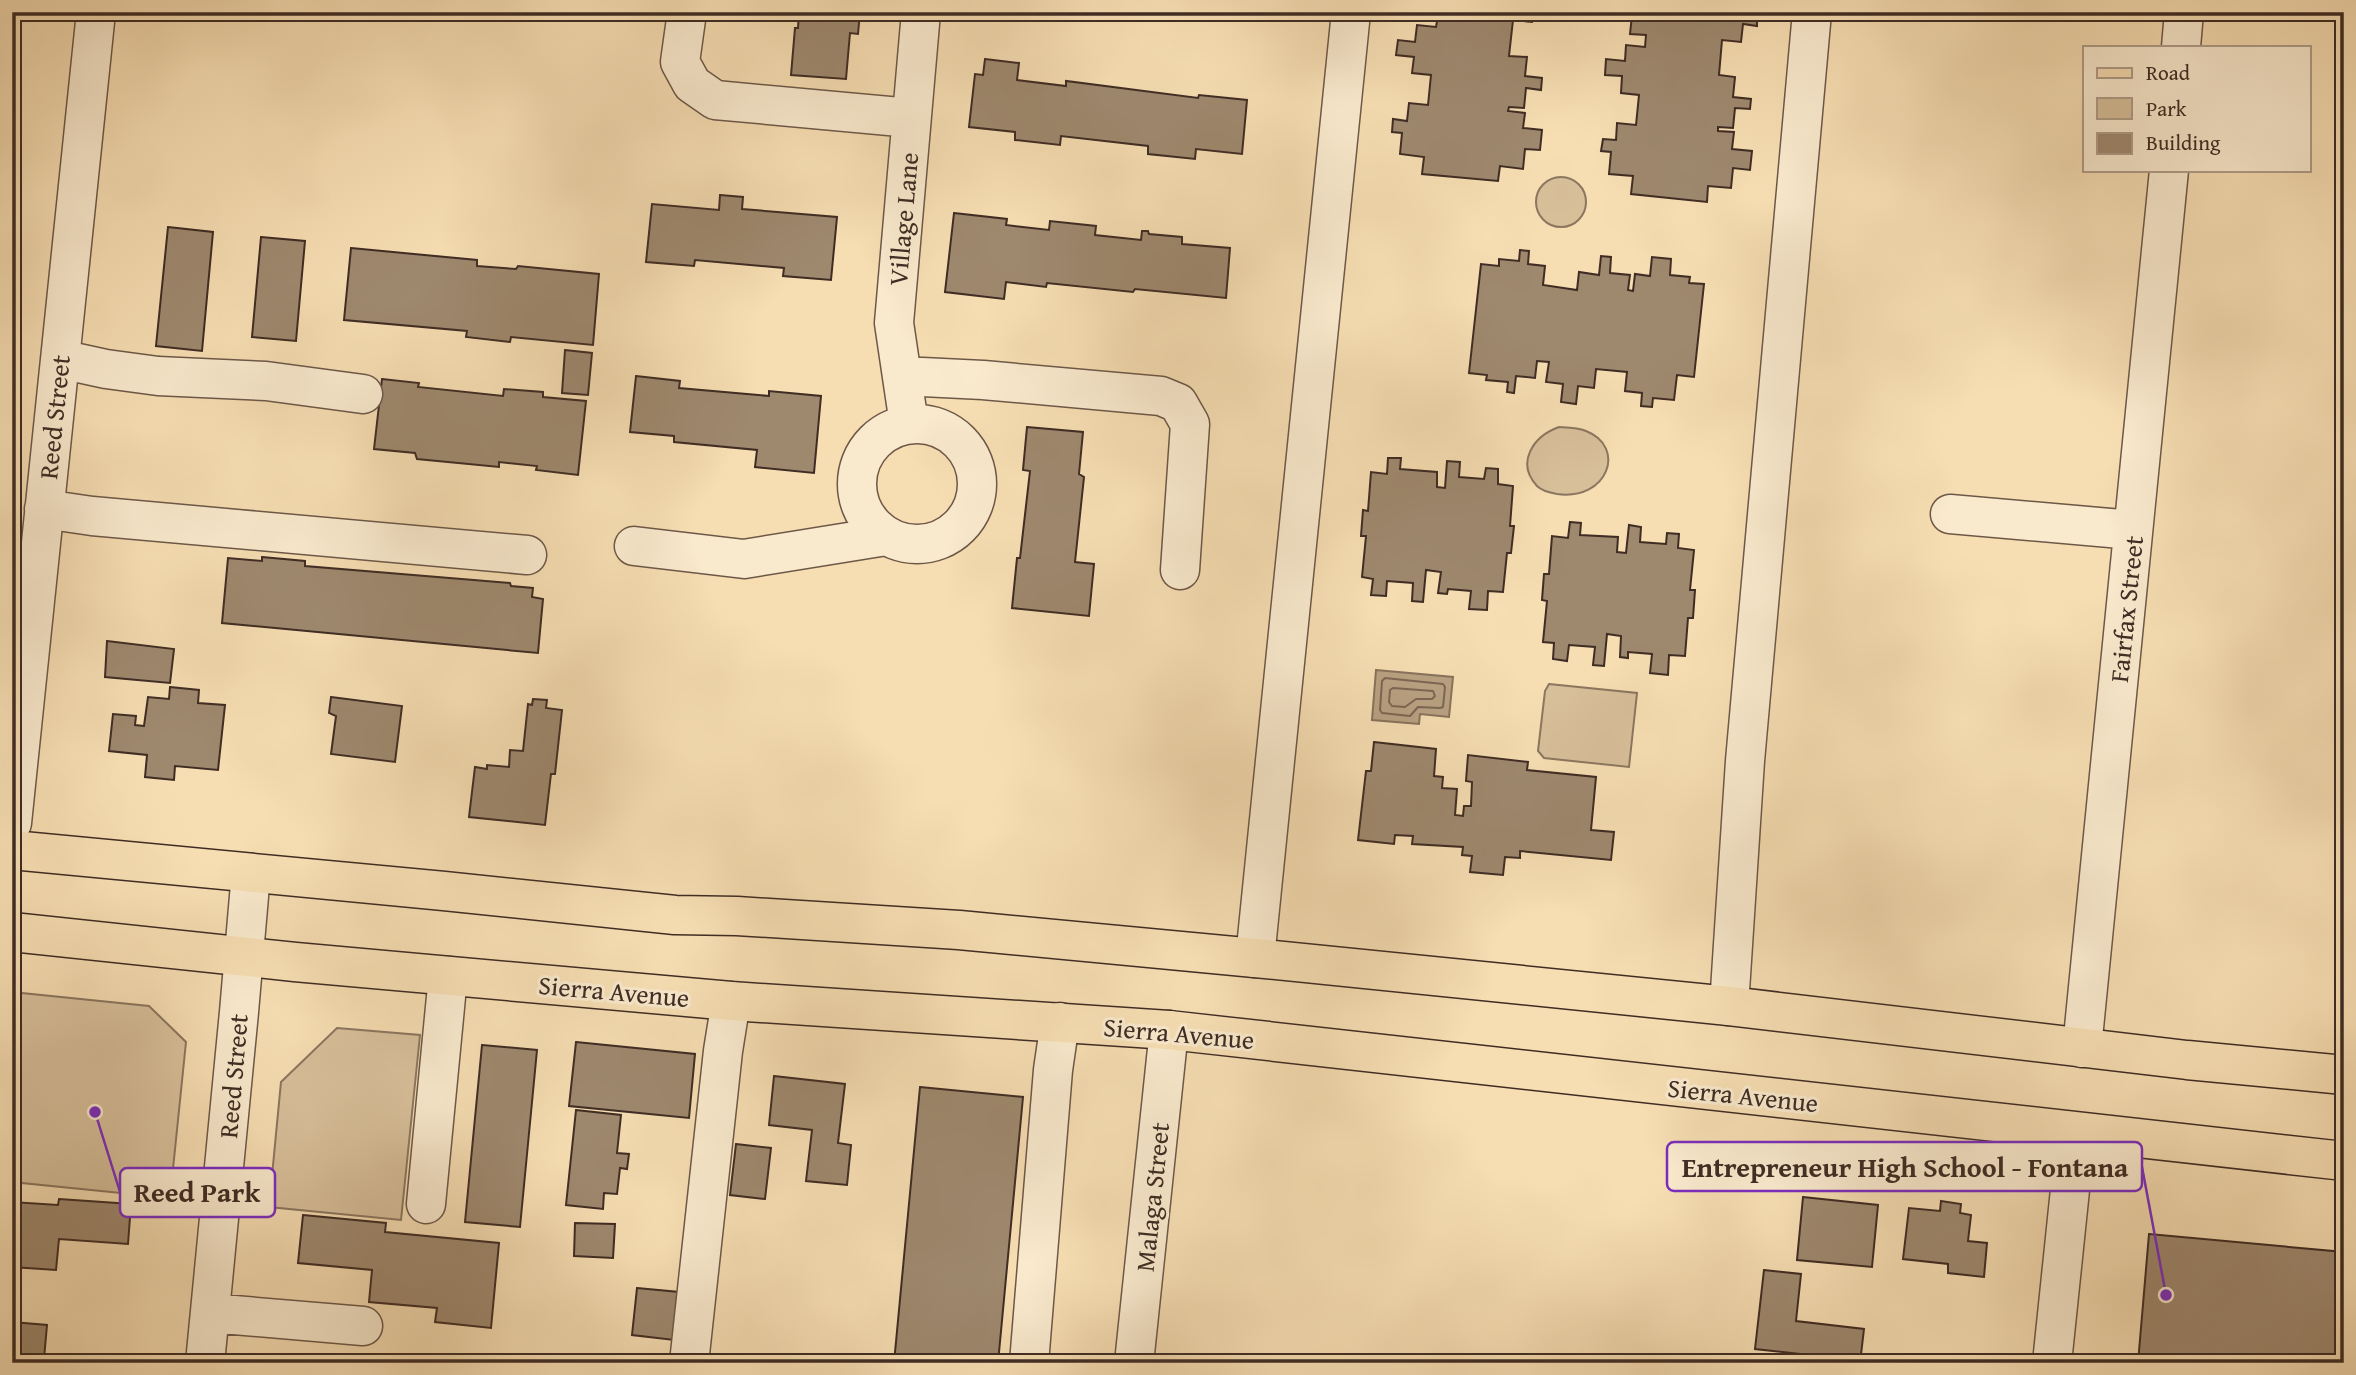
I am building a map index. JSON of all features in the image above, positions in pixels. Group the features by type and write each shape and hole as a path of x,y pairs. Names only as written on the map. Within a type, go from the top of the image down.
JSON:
{"main road":[{"path":"12,850 675,915 737,916 960,930 1255,958 1729,1006 2082,1048 2344,1075"},
{"name":"Sierra Avenue","path":"12,932 448,976 731,1001 1169,1030 2344,1161"}],"street":[{"name":"Reed Street","path":"12,823 96,12"},
{"path":"687,12 680,62 692,84 715,100 911,117"},
{"name":"Village Lane","path":"909,424 894,323 921,12"},
{"path":"1255,958 1352,12"},
{"path":"1729,1006 1745,761 1812,12"},
{"path":"2181,46 2184,12"},
{"name":"Fairfax Street","path":"2082,1048 2169,172"},
{"path":"60,359 158,376 266,381 363,394"},
{"path":"902,376 982,380 1161,396 1178,403 1190,424 1180,570"},
{"path":"909,424 946,430 962,442 972,458 977,477 976,496 970,514 958,529 942,540 923,544 904,543 886,536 872,524 862,508 857,490 858,472 865,455 876,440 891,429 909,424"},
{"path":"44,509 92,516 527,555"},
{"path":"1950,514 2133,530"},
{"path":"634,546 744,559 886,536"},
{"name":"Reed Street","path":"205,1363 251,873"},
{"path":"426,1204 448,976"},
{"path":"689,1363 731,1001"},
{"path":"1029,1363 1060,1022"},
{"name":"Malaga Street","path":"1134,1363 1169,1030"},
{"path":"2052,1363 2076,1132"},
{"path":"210,1313 363,1326"}],"green space":[{"path":"1561,177 1578,185 1586,202 1578,219 1561,227 1544,219 1536,202 1544,185"},
{"path":"1559,427 1586,431 1599,439 1606,449 1606,471 1589,489 1575,494 1557,494 1539,488 1528,468 1530,451 1535,443"},
{"path":"1549,684 1637,693 1629,767 1544,758 1538,751 1545,691"},
{"path":"12,992 149,1006 186,1042 170,1198 12,1182"},
{"path":"337,1028 420,1035 401,1220 269,1207 281,1082"}],"water":[{"path":"1376,670 1453,677 1449,717 1420,714 1419,724 1372,720"}],"building":[{"path":"799,12 860,12 858,34 850,33 846,79 791,75"},
{"path":"1422,12 1533,12 1532,22 1513,20 1509,56 1527,57 1525,76 1542,78 1541,90 1526,88 1524,108 1509,107 1508,111 1525,113 1523,128 1542,130 1540,150 1525,149 1523,169 1500,166 1498,181 1422,174 1424,157 1400,154 1402,133 1392,132 1393,119 1407,121 1409,103 1428,105 1431,75 1412,73 1414,57 1396,55 1398,40 1415,42 1417,25 1436,27 1438,16"},
{"path":"1615,12 1746,12 1745,17 1757,19 1757,26 1743,24 1741,42 1722,40 1719,75 1735,77 1733,97 1751,99 1750,109 1735,108 1733,128 1718,127 1718,131 1734,132 1732,149 1752,151 1750,170 1733,168 1731,188 1708,186 1707,202 1631,194 1633,176 1609,174 1611,152 1601,151 1603,139 1616,140 1617,123 1636,125 1639,95 1621,93 1622,76 1605,75 1606,59 1625,61 1626,45 1645,47 1646,35 1630,34 1632,15"},
{"path":"985,59 1019,63 1017,80 1066,86 1066,81 1198,98 1199,95 1247,100 1242,154 1196,149 1195,159 1148,154 1148,146 1061,136 1060,145 1015,140 1015,132 969,127 975,74 983,75"},
{"path":"720,195 743,197 742,209 837,217 831,280 783,276 784,268 695,260 694,266 646,262 652,204 719,210"},
{"path":"954,213 1007,219 1006,225 1049,230 1050,221 1096,226 1095,235 1141,240 1142,231 1148,231 1149,234 1182,237 1182,244 1230,248 1226,298 1135,289 1133,292 1047,283 1046,287 1006,282 1004,299 945,292"},
{"path":"168,227 213,232 202,351 156,346"},
{"path":"261,237 305,241 296,341 252,337"},
{"path":"351,248 477,260 477,266 516,269 518,266 599,274 593,345 511,337 510,342 466,337 467,331 344,320"},
{"path":"1520,250 1529,251 1528,264 1545,266 1543,285 1577,290 1579,272 1599,275 1601,256 1611,257 1610,273 1630,275 1628,290 1633,291 1635,274 1650,276 1652,257 1671,259 1670,275 1690,277 1689,283 1704,284 1694,377 1677,375 1674,400 1653,398 1652,407 1641,406 1642,393 1625,391 1627,372 1596,369 1594,388 1578,386 1576,404 1561,402 1563,384 1546,382 1549,362 1537,361 1535,378 1516,376 1514,393 1507,392 1508,382 1486,380 1487,375 1469,373 1481,264 1499,266 1499,259 1519,261"},
{"path":"565,350 592,353 588,395 562,393"},
{"path":"636,376 680,381 679,388 769,396 769,391 821,396 814,473 755,467 757,450 674,442 674,436 630,432"},
{"path":"382,379 419,383 418,387 503,396 504,389 543,392 543,397 586,401 578,475 536,470 537,466 499,462 499,467 417,459 415,453 374,449"},
{"path":"1027,427 1083,432 1079,474 1084,477 1075,562 1094,564 1089,616 1012,608 1030,471 1023,470"},
{"path":"1388,458 1401,458 1400,469 1437,472 1437,487 1445,488 1447,461 1460,462 1459,477 1484,479 1486,468 1498,469 1498,484 1513,486 1510,526 1514,526 1511,553 1507,553 1503,592 1488,591 1487,610 1469,609 1471,591 1448,589 1447,594 1438,593 1441,572 1426,570 1423,602 1412,601 1413,583 1387,581 1386,596 1371,595 1373,579 1362,577 1366,536 1361,536 1363,510 1368,511 1371,472 1387,474"},
{"path":"1570,522 1581,523 1580,535 1618,537 1617,552 1626,553 1629,525 1641,527 1640,542 1666,544 1667,533 1679,534 1678,548 1694,550 1690,590 1695,590 1693,618 1688,618 1685,656 1669,655 1668,675 1650,673 1652,654 1628,652 1628,658 1620,657 1621,636 1607,634 1604,666 1593,665 1595,647 1569,645 1567,661 1553,659 1554,643 1543,642 1547,601 1542,600 1544,574 1549,574 1552,536 1568,538"},
{"path":"262,557 305,561 305,566 510,583 511,586 533,588 532,597 543,599 538,653 222,623 228,558 262,561"},
{"path":"107,641 174,649 170,683 105,677"},
{"path":"170,687 199,690 198,703 225,705 218,770 175,766 174,780 145,777 147,755 109,751 113,714 136,716 135,725 144,726 148,697 169,699"},
{"path":"331,697 402,706 395,762 331,754 336,716 329,713"},
{"path":"533,699 547,700 546,708 562,710 555,774 551,774 545,825 469,817 475,767 509,767 510,750 523,751 528,704 532,705"},
{"path":"1374,742 1436,749 1434,776 1443,777 1442,788 1457,789 1455,815 1463,816 1464,806 1471,806 1472,782 1466,781 1468,755 1528,762 1527,770 1596,777 1591,830 1614,832 1611,860 1520,851 1520,858 1505,857 1503,875 1470,872 1472,856 1462,855 1463,847 1412,844 1413,836 1395,835 1394,844 1358,840 1366,771 1371,771"},
{"path":"576,1042 695,1054 689,1118 569,1106"},
{"path":"482,1045 537,1050 520,1227 465,1222"},
{"path":"774,1076 845,1084 838,1143 851,1145 847,1185 806,1181 812,1130 769,1125"},
{"path":"920,1087 1023,1097 998,1363 894,1363"},
{"path":"576,1110 621,1115 617,1153 629,1154 627,1169 620,1168 617,1194 604,1193 603,1209 566,1205"},
{"path":"736,1144 771,1148 765,1199 730,1195"},
{"path":"1803,1197 1878,1205 1872,1267 1797,1260"},
{"path":"59,1199 131,1204 128,1244 59,1239 56,1270 12,1267 12,1202 58,1205"},
{"path":"1941,1201 1961,1204 1960,1213 1971,1215 1968,1241 1987,1243 1984,1277 1948,1273 1948,1264 1903,1259 1909,1208 1940,1211"},
{"path":"303,1215 386,1223 385,1232 499,1243 491,1328 435,1322 437,1308 369,1302 372,1270 298,1263"},
{"path":"575,1223 615,1224 613,1258 574,1256"},
{"path":"2149,1234 2344,1252 2344,1363 2138,1363"},
{"path":"1764,1270 1801,1274 1796,1321 1864,1329 1860,1363 1837,1363 1836,1358 1755,1349"},
{"path":"637,1288 679,1292 674,1340 632,1335"},
{"path":"12,1322 47,1325 44,1359 88,1363 12,1363"},
{"path":"435,1355 484,1360 484,1363 434,1363"},
{"path":"363,1357 417,1363 362,1363"}],"place":[{"name":"Reed Park","path":"95,1112"},
{"name":"Entrepreneur High School - Fontana","path":"2166,1295"}]}
